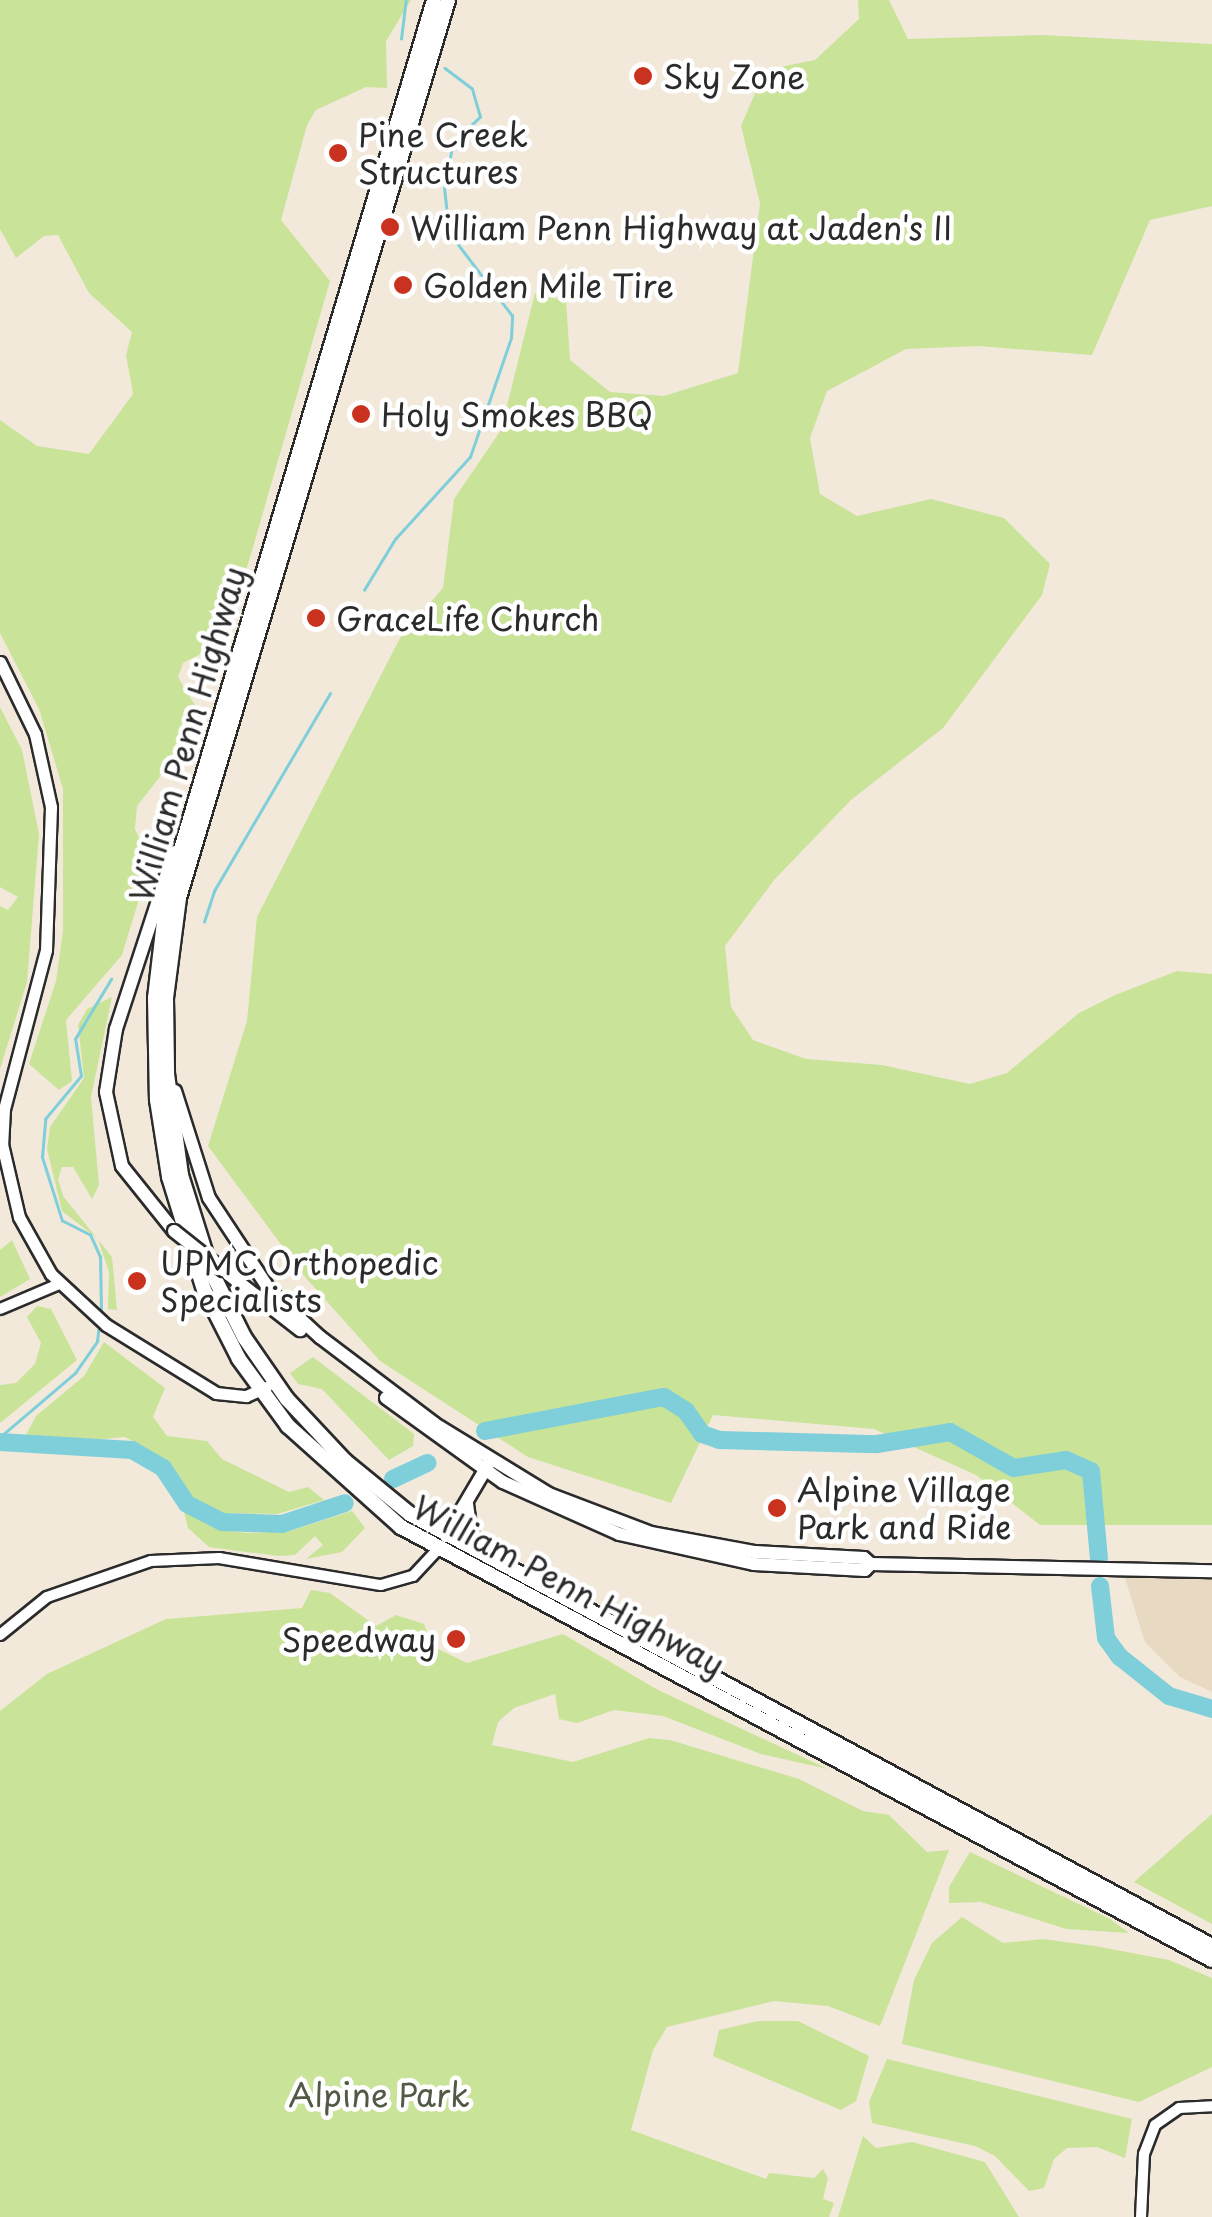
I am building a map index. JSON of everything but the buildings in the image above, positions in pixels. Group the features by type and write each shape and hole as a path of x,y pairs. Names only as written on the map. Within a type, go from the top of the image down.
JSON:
{"highway":[{"name":"William Penn Highway","path":"434,0 187,817 157,970 160,1126 198,1275 267,1387 342,1480 442,1543 1212,1960"},
{"name":"William Penn Highway","path":"267,1387 233,1318 194,1222 176,1151 166,1050 171,949 187,860 448,0"},
{"name":"William Penn Highway","path":"442,1543 488,1559 1212,1946"}],"main road":[{"path":"0,662 45,768 53,864 46,950 4,1110 2,1144 24,1232 59,1284 101,1321 216,1393 267,1387"},
{"path":"187,817 142,940 106,1080 108,1118 122,1166 174,1230 487,1466 568,1515 675,1551 778,1566 865,1570 871,1564 1212,1572"},
{"path":"166,1050 194,1162 250,1266 320,1338 487,1466"},
{"path":"442,1543 487,1466"},
{"path":"467,1501 471,1532 488,1559"}],"street":[{"path":"0,1310 59,1284"},
{"path":"0,1636 47,1597 151,1561 220,1558 382,1585 413,1576 442,1543"},
{"path":"1141,2217 1144,2154 1155,2125 1179,2108 1212,2106"}],"shaded area":[{"path":"1212,1571 1212,1692 1180,1677 1145,1642 1123,1572"}],"green space":[{"path":"0,0 411,0 386,41 387,88 366,87 316,110 307,125 281,220 330,281 235,609 216,646 183,663 178,677 199,712 187,742 137,806 135,829 150,863 122,955 66,1020 72,1081 59,1090 29,1064 56,981 63,931 63,789 39,709 0,633 0,420 37,446 89,454 133,394 126,355 132,332 89,293 58,235 44,236 16,258 0,229"},
{"path":"858,0 889,0 908,39 1042,35 1212,44 1212,206 1150,220 1092,355 978,346 906,349 827,391 810,438 820,494 857,516 931,499 1004,518 1050,564 1042,595 943,728 851,800 774,880 725,946 731,1007 753,1040 806,1059 882,1065 970,1084 1007,1073 1079,1013 1115,995 1177,971 1212,974 1212,1525 1040,1525 976,1475 874,1429 713,1415 671,1503 528,1457 380,1361 306,1278 208,1146 247,1021 257,917 400,638 443,588 454,499 501,430 535,293 566,301 570,360 610,392 664,396 738,373 760,203 741,126 765,70 815,60 859,19"},
{"path":"0,707 22,750 39,834 27,982 0,1069 0,906 8,910 18,897 0,887"},
{"path":"112,997 91,1097 99,1185 92,1199 73,1167 62,1167 58,1179 63,1196 97,1238 62,1211 47,1149 50,1127 84,1078 78,1025 87,1009"},
{"path":"12,1240 30,1279 0,1297 0,1250"},
{"path":"98,1240 112,1257 117,1310 108,1309 109,1272"},
{"path":"37,1306 51,1309 77,1360 0,1423 0,1385 16,1383 35,1364 41,1343 27,1317"},
{"path":"104,1342 165,1388 153,1417 167,1436 207,1441 222,1459 289,1492 308,1487 324,1500 277,1514 216,1513 187,1494 165,1459 125,1437 53,1444 26,1435 36,1416 84,1376"},
{"path":"313,1357 414,1434 413,1446 389,1460 322,1389 298,1384 290,1373"},
{"path":"183,1507 224,1530 247,1533 290,1531 352,1511 365,1528 342,1552 306,1559 323,1545 315,1536 295,1555 278,1556 209,1547 188,1528"},
{"name":"Alpine Park","path":"311,1590 330,1593 376,1626 396,1615 424,1624 432,1646 467,1663 563,1634 658,1690 828,1769 761,1754 663,1716 614,1710 577,1723 559,1719 555,1694 514,1708 498,1722 492,1745 573,1762 649,1738 670,1740 799,1779 863,1811 889,1815 927,1852 949,1850 880,2026 828,2006 774,2001 667,2027 653,2050 631,2130 766,2179 769,2173 814,2178 823,2169 828,2178 823,2199 834,2203 829,2217 0,2217 0,1711 47,1674 166,1619 302,1608"},
{"path":"1212,1814 1212,1924 1134,1882"},
{"path":"970,1852 1110,1919 1129,1933 1066,1929 981,1902 949,1903 949,1887"},
{"path":"962,1917 1003,1943 1043,1939 1095,1946 1169,1960 1212,1978 1212,2067 1139,2102 902,2044 914,1980 932,1943"},
{"path":"758,2021 798,2021 869,2056 856,2101 841,2110 713,2056 719,2030"},
{"path":"887,2059 1132,2119 1125,2158 1097,2147 1067,2148 1054,2159 1044,2188 1029,2191 995,2156 975,2146 872,2123 869,2102"},
{"path":"863,2136 876,2148 912,2142 985,2162 1019,2217 838,2217"}],"waterway":[{"path":"401,39 406,0"},
{"path":"364,590 395,539 470,457 511,338 512,316 449,233 444,188 453,142 480,117 472,89 445,69"},
{"path":"204,922 214,891 330,693"},
{"path":"101,1312 100,1257 90,1235 62,1221 42,1157 45,1119 81,1076 75,1039 111,979"},
{"path":"0,1437 75,1373 97,1341 99,1325"},
{"path":"485,1431 664,1397 686,1411 702,1434 719,1440 877,1444 950,1432 1014,1468 1066,1460 1091,1471 1099,1559"},
{"path":"0,1442 132,1450 163,1468 187,1504 222,1522 282,1524 345,1503"},
{"path":"393,1479 428,1463"},
{"path":"1100,1586 1106,1638 1120,1657 1169,1696 1212,1709"}],"place":[{"name":"Sky Zone","path":"643,76"},
{"name":"Pine Creek Structures","path":"338,153"},
{"name":"William Penn Highway at Jaden's II","path":"390,227"},
{"name":"Golden Mile Tire","path":"403,285"},
{"name":"Holy Smokes BBQ","path":"361,414"},
{"name":"GraceLife Church","path":"316,618"},
{"name":"UPMC Orthopedic Specialists","path":"137,1281"},
{"name":"Alpine Village Park and Ride","path":"777,1508"},
{"name":"Speedway","path":"456,1639"}]}
